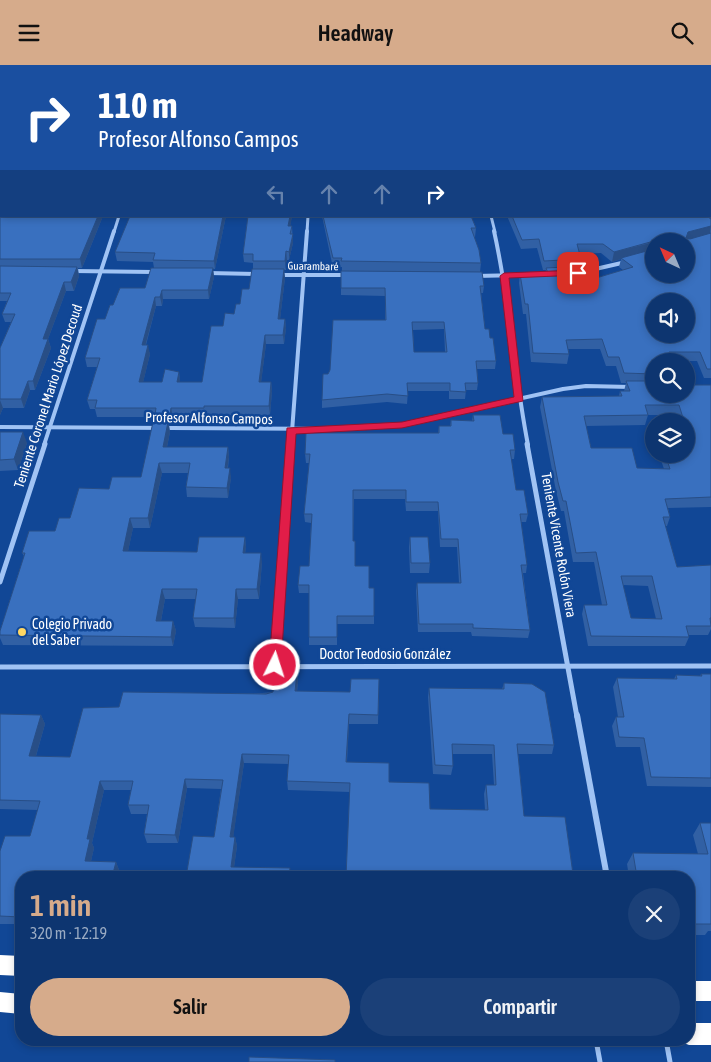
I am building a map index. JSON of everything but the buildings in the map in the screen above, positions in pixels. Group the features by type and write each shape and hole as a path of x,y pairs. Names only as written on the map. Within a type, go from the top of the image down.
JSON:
{"highway":[{"path":"0,965 15,966"},
{"path":"695,992 711,993"},
{"path":"0,1002 15,1003"},
{"path":"695,1034 711,1034"}],"street":[{"name":"Teniente Coronel Mario López Decoud","path":"0,583 49,427 119,217"},
{"path":"275,665 308,217"},
{"name":"Teniente Vicente Rolón Viera","path":"491,217 504,276 519,399 606,871"},
{"path":"569,273 592,271 635,259"},
{"path":"68,271 159,273"},
{"path":"198,273 266,275"},
{"name":"Guarambaré","path":"275,275 352,275"},
{"path":"466,276 532,275"},
{"name":"Profesor Alfonso Campos","path":"0,427 291,431 402,425 586,386 634,387"},
{"name":"Doctor Teodosio González","path":"0,667 275,665 711,666"}],"lane":[{"path":"597,1046 600,1062"},
{"path":"667,1046 670,1062"}],"place":[{"name":"Colegio Privado del Saber","path":"22,632"}],"route":[{"path":"275,665 291,431 402,425 519,399 504,276 578,273"}]}
